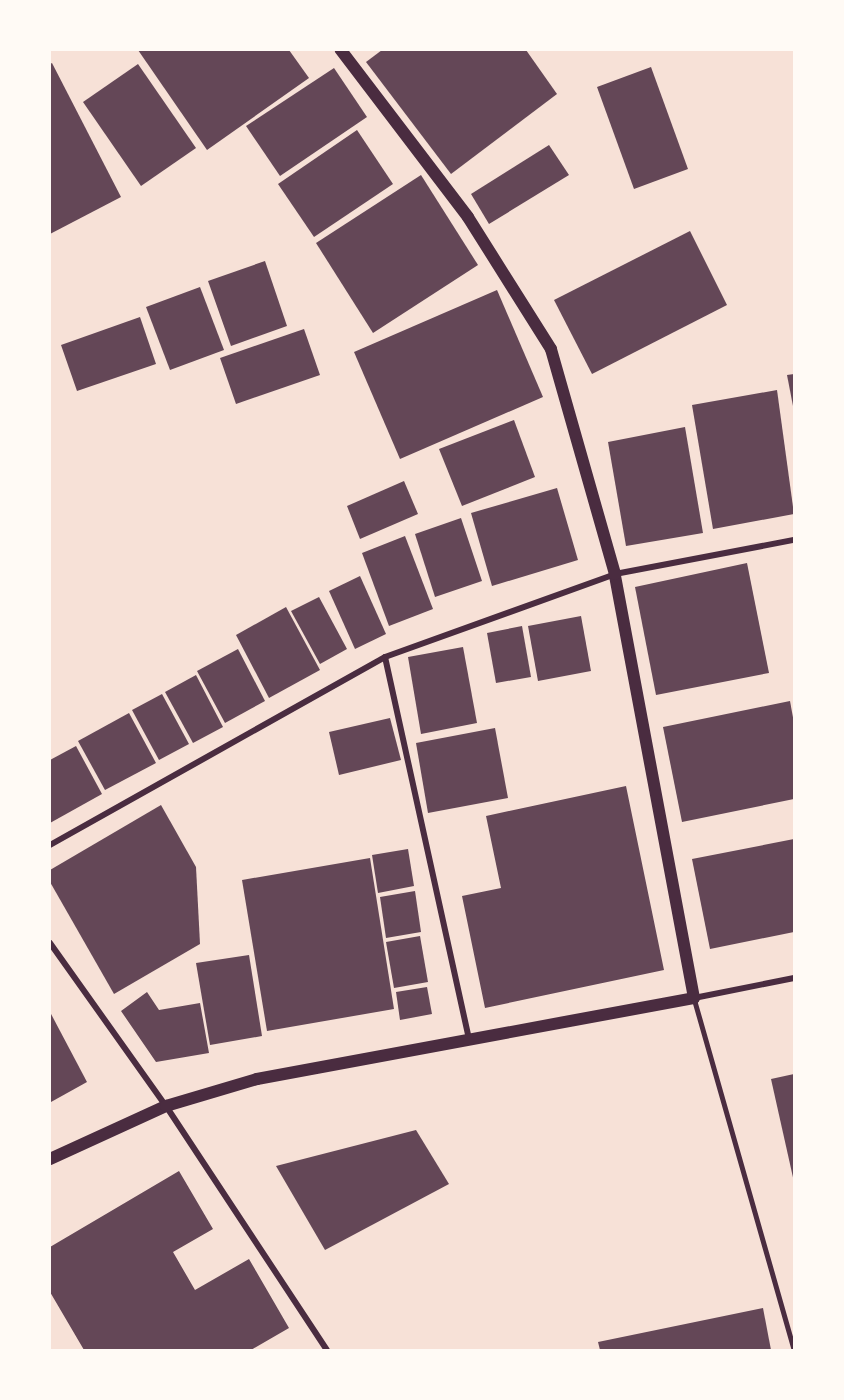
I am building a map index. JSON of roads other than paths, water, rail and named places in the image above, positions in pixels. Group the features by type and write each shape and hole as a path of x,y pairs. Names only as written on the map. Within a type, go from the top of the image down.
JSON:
{"main road":[{"path":"50,1159 166,1106 257,1079 694,998 615,574 551,349 468,217 341,50"}],"street":[{"path":"50,845 385,657 615,574 795,540"},
{"path":"385,657 469,1039"},
{"path":"50,943 166,1106 327,1350"},
{"path":"694,998 795,978"}],"lane":[{"path":"694,998 794,1350"}]}
